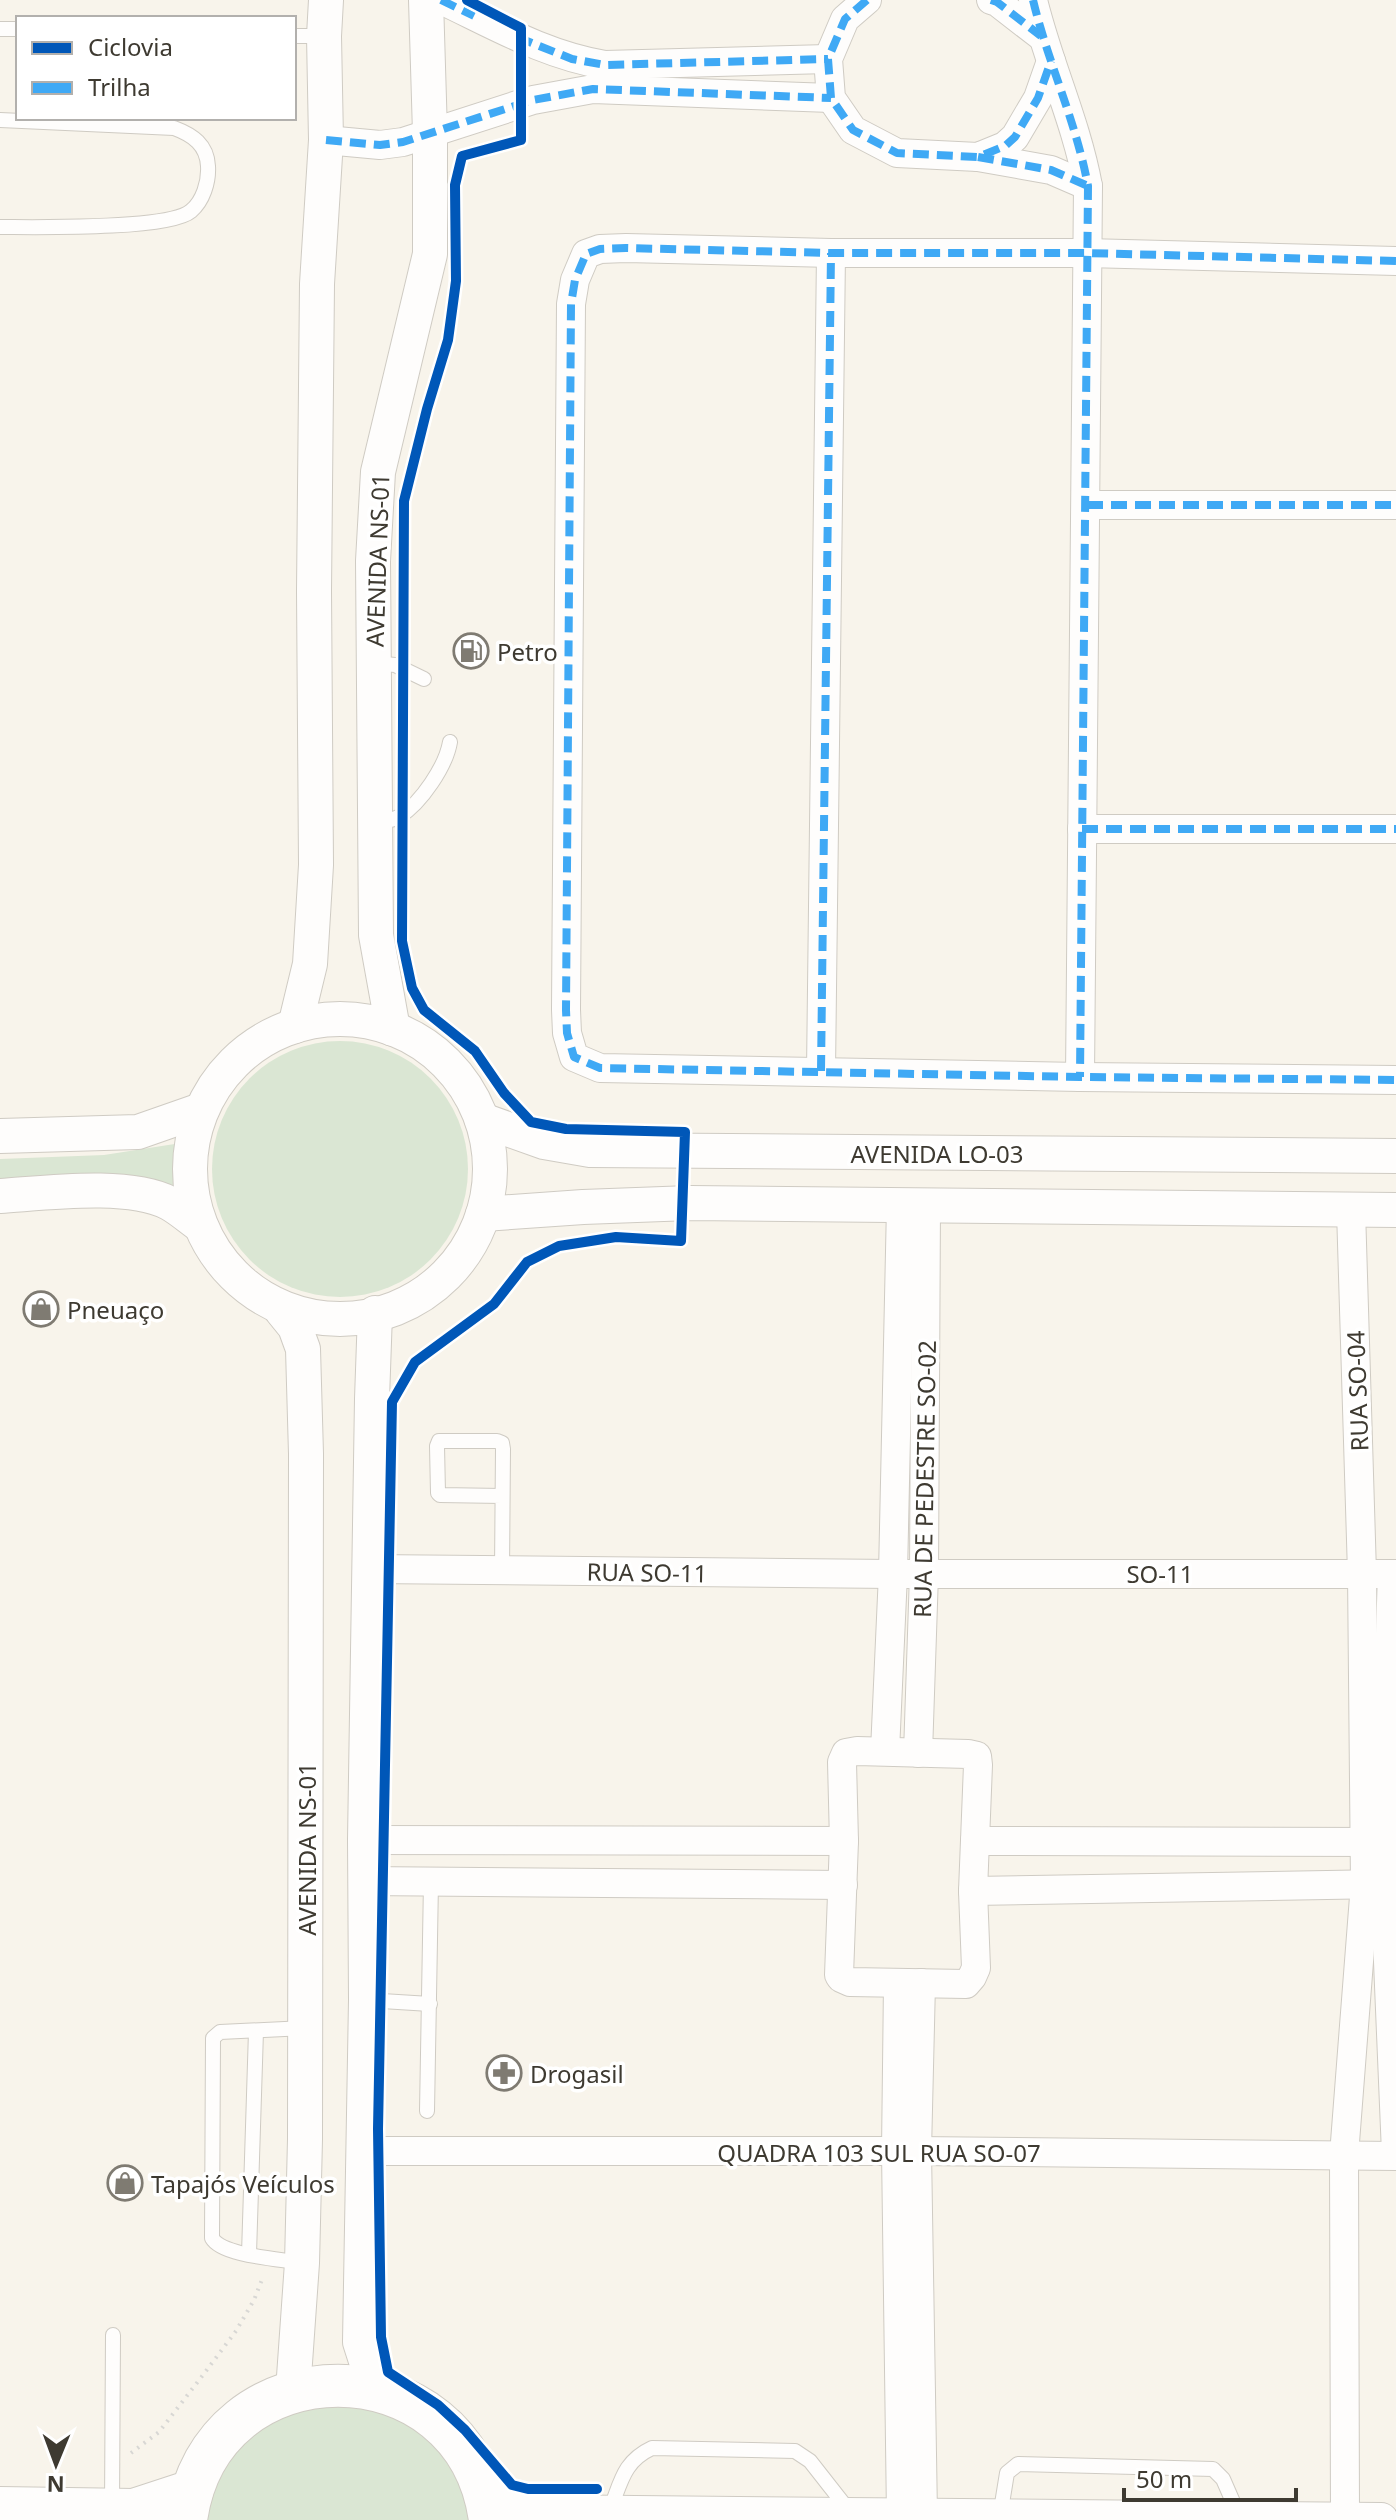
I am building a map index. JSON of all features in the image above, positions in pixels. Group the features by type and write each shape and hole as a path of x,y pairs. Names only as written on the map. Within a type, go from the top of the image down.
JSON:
{"main road":[{"path":"0,2508 112,2511 189,2505 206,2460 230,2429 257,2408 293,2391 333,2384 375,2389 415,2405 445,2428 471,2462 487,2507"}],"street":[{"path":"295,1026 310,964 316,865 314,591 317,284 326,140 309,36 326,0"},
{"name":"AVENIDA NS-01","path":"393,1029 376,935 373,561 378,472 430,254 426,0"},
{"path":"441,0 541,48 572,59 605,65 828,59"},
{"path":"867,0 845,19 828,59 831,98 853,130 897,153 978,157 1051,170 1088,186"},
{"path":"991,0 997,2 1046,48"},
{"path":"1033,0 1046,48 1076,132 1088,186 1080,1077"},
{"path":"978,157 1005,146 1015,137 1038,98 1046,48"},
{"path":"326,140 380,145 403,142 533,100 593,89 831,98"},
{"path":"1396,261 1086,253 600,249 586,254 575,280 571,320 566,1010 567,1033 574,1057 600,1068 1396,1080"},
{"path":"821,1071 831,253"},
{"path":"1087,505 1396,505"},
{"path":"1082,829 1396,829"},
{"path":"359,1019 393,1029 445,1060 475,1098 490,1145 490,1193 474,1239 445,1277 404,1305 358,1318 309,1316 282,1311 226,1267 200,1225 190,1187 190,1148 201,1110 227,1069 264,1038 310,1021 359,1019"},
{"path":"0,1136 138,1132 201,1110"},
{"name":"AVENIDA LO-03","path":"482,1120 544,1142 590,1150 1396,1156"},
{"path":"0,1196 83,1191 131,1193 169,1203 200,1225"},
{"path":"483,1214 690,1203 1396,1210"},
{"name":"RUA DE PEDESTRE SO-02","path":"914,1206 924,1574 918,1753"},
{"name":"RUA DE PEDESTRE SO-02","path":"885,1751 914,1206"},
{"name":"RUA SO-04","path":"1351,1210 1362,1573 1381,1843"},
{"name":"AVENIDA NS-01","path":"282,1311 299,1336 304,1366 305,2028 286,2260 293,2391"},
{"path":"375,1313 364,1881 366,2000 360,2342 375,2389"},
{"name":"RUA SO-11","path":"369,1569 924,1574"},
{"name":"SO-11","path":"924,1574 1394,1574"},
{"path":"1394,1574 1381,1884 1396,2154"},
{"path":"854,1750 918,1753 977,1756 974,1974 963,1985 850,1982 841,1978 839,1966 844,1754 854,1750"},
{"path":"365,1840 844,1841"},
{"path":"975,1841 1381,1843"},
{"path":"364,1881 843,1885"},
{"path":"973,1891 1381,1884"},
{"path":"1345,2520 1344,2155 1381,1884"},
{"path":"910,1983 906,2151 912,2515"},
{"name":"QUADRA 103 SUL RUA SO-07","path":"362,2151 1396,2154"},
{"path":"487,2507 503,2506 522,2511 1381,2520"}],"lane":[{"path":"0,120 174,128 196,139 205,150 208,181 203,195 190,213 162,220 116,226 0,227"},
{"path":"374,663 395,665 424,679"},
{"path":"375,821 400,817 418,801 442,768 450,742"},
{"path":"502,1496 440,1495 437,1490 439,1441 502,1443 502,1496 502,1571"},
{"path":"427,2111 431,1882"},
{"path":"366,2000 430,2004"},
{"path":"286,2260 218,2246 212,2238 213,2038 220,2032 305,2028"},
{"path":"249,2254 256,2031"},
{"path":"112,2511 113,2335"},
{"path":"609,2512 629,2463 638,2454 652,2448 795,2451 810,2461 853,2515"},
{"path":"1000,2516 1007,2473 1018,2464 1213,2469 1223,2479 1240,2519"}],"path":[{"path":"112,2466 159,2432 286,2260"}],"green space":[{"path":"340,1041 389,1051 421,1070 439,1088 458,1120 468,1169 458,1218 439,1250 421,1268 389,1287 340,1297 291,1287 259,1268 241,1250 222,1218 212,1169 222,1120 241,1088 259,1070 291,1051"},
{"path":"181,1143 180,1189 56,1178 0,1178 0,1159 104,1155"},
{"path":"308,2404 393,2412 447,2455 473,2520 201,2520 238,2442"}],"marked path":[{"path":"441,0 474,16"},
{"path":"867,0 845,19 828,59 831,98 853,130 897,153 978,157 1005,146 1015,137 1038,98 1051,61"},
{"path":"991,0 1041,36"},
{"path":"1033,0 1088,186 1080,1077"},
{"path":"517,37 572,59 605,65 828,59"},
{"path":"326,140 380,145 403,142 533,100 593,89 831,98"},
{"path":"978,157 1051,170 1088,186"},
{"path":"1396,261 1086,253 831,253 626,248 600,249 586,254 575,280 571,304 566,1010 567,1033 574,1057 600,1068 1396,1080"},
{"path":"821,1071 831,253"},
{"path":"1087,505 1396,505"},
{"path":"1082,829 1396,829"}],"cycle path":[{"path":"467,0 521,28 521,140 462,156 455,185 456,281 448,340 404,501 402,941 412,988 424,1010 475,1051 504,1093 531,1122 566,1129 685,1132 681,1241 616,1237 559,1246 527,1262 494,1304 415,1362 392,1402 378,2129 381,2337 388,2372 438,2405 465,2430 512,2485 528,2489 597,2489"}],"place":[{"name":"Petro","path":"471,651"},
{"name":"Pneuaço","path":"41,1309"},
{"name":"Drogasil","path":"504,2073"},
{"name":"Tapajós Veículos","path":"125,2183"}]}
